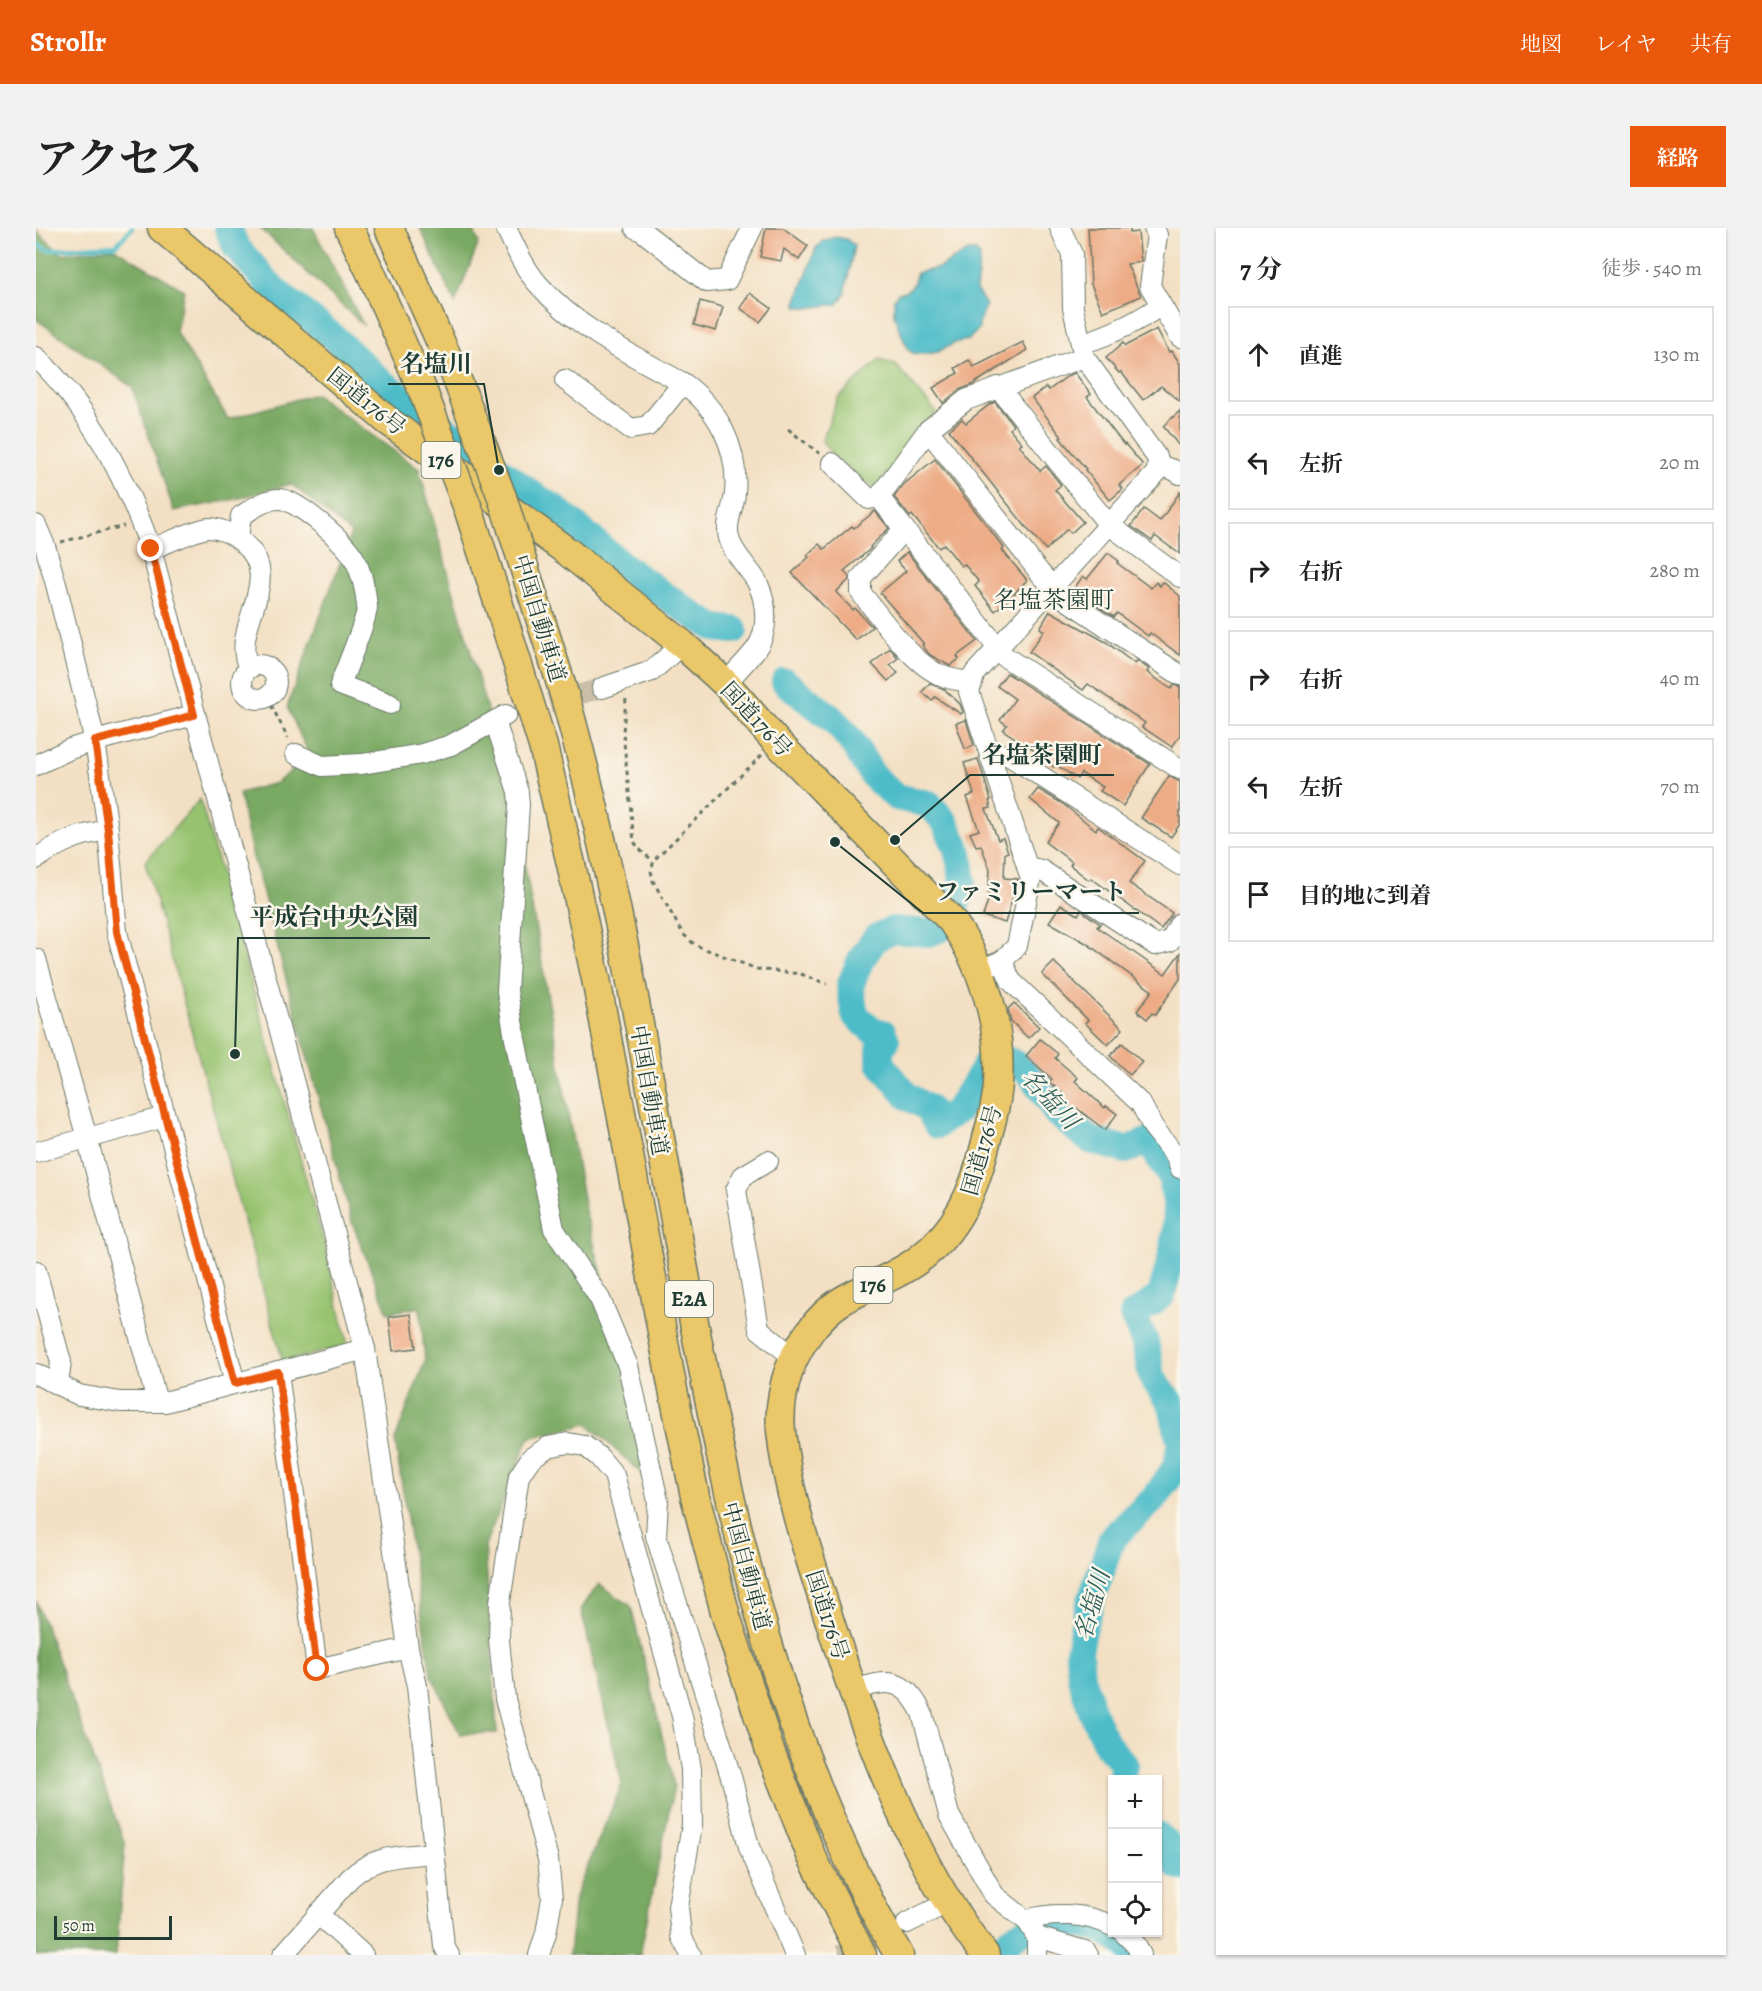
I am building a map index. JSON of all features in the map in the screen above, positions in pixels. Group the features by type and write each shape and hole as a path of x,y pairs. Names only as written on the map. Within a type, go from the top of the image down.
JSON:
{"highway":[{"name":"国道176号","path":"162,228 388,421 568,552 682,644 726,684 776,741 952,921 964,938 991,966 989,1001 996,1038 999,1083 977,1175 964,1208 941,1240 917,1261 839,1302 823,1316 804,1340 794,1358 783,1390 781,1410 781,1430 790,1483 813,1569 853,1691 914,1841 949,1902 985,1955"},
{"name":"中国自動車道","path":"349,228 420,384 469,511 543,746 596,979 695,1496 726,1616 769,1748 811,1855 862,1955"},
{"name":"中国自動車道","path":"389,228 455,374 502,497 574,729 604,852 706,1385 728,1492 756,1606 798,1737 840,1843 899,1955"}],"street":[{"path":"506,228 523,262 537,283 556,303 592,331 695,392 718,419 728,439 736,477 728,529 731,543 757,582 763,598 765,616 763,634 757,648 726,684"},
{"path":"635,228 642,231 707,282 727,280 752,228"},
{"path":"1060,228 1072,254 1073,308 1083,350 1158,459 1158,465 1157,472 975,673 969,692 1031,878 1017,946 991,966 1011,981 1141,1104 1153,1126 1176,1156 1180,1168"},
{"path":"1154,228 1157,235 1150,286 1180,337"},
{"path":"832,463 869,499 879,497 928,430 966,400 1083,350 1099,338 1151,313 1161,305"},
{"path":"36,357 57,377 90,421 119,469 151,549 365,1349 408,1648 417,1686 444,1946 449,1955"},
{"path":"565,380 631,429 648,426 683,383"},
{"path":"998,387 1108,524 1180,577"},
{"path":"928,430 1062,597 1180,675"},
{"path":"1158,465 1180,474"},
{"path":"879,497 1005,657 1180,769"},
{"path":"238,538 241,516 263,503 276,499 287,500 302,508 341,542 353,556 360,574 368,609 340,685 390,704"},
{"path":"36,525 45,546 95,741 108,830 117,932 235,1383"},
{"path":"151,549 207,528 233,534 247,546 259,565 261,579 244,643 244,658 249,668 262,665 271,669 275,675 276,686 267,697"},
{"path":"904,529 861,578 861,593 914,656 926,666 939,675 972,682"},
{"path":"602,688 652,671 682,644"},
{"path":"36,765 70,749 95,741 194,715"},
{"path":"296,754 322,766 362,764 412,756 451,745 501,718 519,805 507,991 554,1229 600,1299 628,1366 658,1500 656,1536 732,1780 749,1847 795,1955"},
{"path":"990,754 1008,755 1180,865"},
{"path":"36,858 55,845 80,835 108,830"},
{"path":"1027,867 1041,870 1155,945 1170,941 1180,923"},
{"path":"36,959 87,1138 157,1402"},
{"path":"36,1152 165,1117"},
{"path":"768,1161 743,1176 736,1190 759,1329 794,1358"},
{"path":"36,1271 61,1362 58,1385"},
{"path":"36,1374 79,1395 120,1402 165,1402 365,1349"},
{"path":"278,1372 317,1669 408,1648"},
{"path":"539,1955 546,1933 552,1898 548,1859 505,1699 499,1640 500,1602 519,1476 531,1458 548,1447 568,1443 585,1446 599,1457 614,1475 682,1716 691,1769 692,1825 678,1907 681,1936 691,1955"},
{"path":"853,1691 872,1684 892,1684 905,1688 915,1698 922,1713 949,1815 994,1895 1026,1920 1037,1946 1085,1951 1088,1955"},
{"path":"284,1955 361,1867 379,1859 433,1853"},
{"path":"907,1923 949,1902"},
{"path":"318,1914 363,1955"},
{"path":"1026,1920 1042,1915 1064,1915 1094,1919 1108,1924"},
{"path":"1128,1937 1136,1945 1141,1955"}],"path":[{"path":"788,429 832,463"},
{"path":"45,546 131,525"},
{"path":"627,679 623,732 634,842 644,854 654,860"},
{"path":"267,697 296,754"},
{"path":"776,741 654,860 651,871 653,881 684,934 695,945 757,969 801,974 827,984"}],"green space":[{"path":"260,228 313,228 364,326"},
{"path":"420,228 472,228 479,242 455,303"},
{"path":"36,231 62,254 114,248 184,290 176,332 228,419 315,394 419,469 515,809 585,1210 658,1488 587,1424 529,1438 485,1545 497,1733 460,1734 431,1675 395,1440 425,1361 420,1307 388,1313 352,1222 251,849 239,793 276,783 295,768 308,752 287,707 351,533 291,484 236,499 174,511 132,387 36,319"},
{"path":"879,360 896,365 936,412 875,488 833,456 822,441 837,399"},
{"path":"200,799 325,1247 348,1345 283,1362 145,862"},
{"path":"599,1584 631,1606 674,1786 640,1955 569,1955 575,1897 622,1784 581,1609"},
{"path":"36,1601 125,1844 116,1955 36,1955"}],"water":[{"path":"835,237 846,239 854,245 845,293 838,304 806,308 798,306 796,303 816,248 823,241"},
{"path":"968,251 974,251 980,256 976,290 986,305 979,322 979,329 968,340 957,342 937,352 915,354 908,350 894,316 894,299 898,293 906,291 913,285 917,273 939,268"}],"building":[{"path":"766,228 783,228 808,246 799,260 784,249 781,261 760,257"},
{"path":"1088,228 1130,228 1130,233 1138,232 1141,262 1127,264 1141,296 1103,312 1091,284"},
{"path":"750,293 771,308 760,322 740,308"},
{"path":"700,301 723,307 716,331 694,325"},
{"path":"1157,329 1169,352 1172,351 1180,364 1180,402 1161,386 1143,400 1121,372 1119,373 1106,358 1123,343 1125,346"},
{"path":"1023,342 1027,350 972,385 959,390 943,403 933,388 958,373 955,368 969,360 974,367"},
{"path":"1075,373 1091,394 1087,397 1124,445 1143,465 1119,485 1123,489 1110,500 1060,438 1062,437 1032,398 1046,387 1049,390"},
{"path":"995,402 1013,425 1010,429 1022,443 1019,445 1040,471 1046,466 1061,485 1055,490 1083,522 1071,533 1067,529 1046,550 949,430 962,419 966,423"},
{"path":"1180,411 1180,447 1163,426"},
{"path":"935,459 1027,580 995,611 975,586 979,582 964,564 961,566 944,544 939,548 894,497 903,485"},
{"path":"1180,492 1180,554 1155,536 1152,541 1131,526 1144,509 1160,521"},
{"path":"875,511 889,528 868,551 844,571 849,580 836,592 872,627 856,640 792,573 819,544 824,549"},
{"path":"907,552 977,641 957,656 959,659 950,666 930,655 922,645 924,644 880,593 906,571 897,561"},
{"path":"1108,553 1119,561 1117,563 1151,588 1156,582 1160,586 1163,582 1180,596 1180,655 1150,633 1148,636 1117,613 1114,617 1073,590 1083,576 1087,579"},
{"path":"1050,611 1106,642 1135,664 1137,661 1149,669 1147,672 1171,689 1174,685 1180,687 1180,735 1172,747 1142,727 1145,723 1088,684 1083,690 1029,652 1044,631 1040,628"},
{"path":"890,648 898,658 890,665 898,673 888,681 872,664"},
{"path":"1007,673 1150,764 1123,806 1100,791 1103,787 1081,773 1077,779 1055,764 1054,767 1041,758 1042,756 1003,730 1007,725 1000,720 1015,699 997,686"},
{"path":"930,683 944,689 960,704 963,712 961,714 935,697 932,701 922,692"},
{"path":"966,720 974,746 965,749 956,723"},
{"path":"978,759 991,800 989,801 991,808 986,809 998,840 1003,838 1008,852 1005,853 1004,878 1018,879 1014,900 1012,899 1005,923 983,916 988,901 990,869 981,845 976,846 970,833 979,830 967,797 974,794 964,763"},
{"path":"1169,776 1180,782 1180,824 1171,837 1141,818"},
{"path":"1038,789 1063,804 1096,830 1098,827 1101,829 1145,861 1129,883 1172,913 1161,929 1091,878 1089,880 1070,865 1072,862 1045,842 1059,823 1030,799"},
{"path":"1061,904 1078,915 1081,910 1100,924 1097,927 1165,974 1180,953 1180,979 1155,1015 1152,1013 1147,1019 1137,1011 1152,991 1086,943 1049,922"},
{"path":"1054,962 1123,1029 1108,1045 1085,1023 1088,1020 1042,974"},
{"path":"1014,1003 1039,1027 1028,1038 1011,1021 1008,1009"},
{"path":"1040,1039 1058,1054 1055,1058 1078,1078 1075,1081 1105,1108 1106,1106 1117,1114 1105,1130 1075,1107 1073,1110 1062,1100 1066,1096 1049,1082 1052,1079 1026,1056"},
{"path":"1122,1043 1142,1062 1130,1075 1110,1056"},
{"path":"411,1314 416,1348 393,1351 389,1317"}],"waterway":[{"path":"36,243 47,250 116,245 132,228"},
{"name":"名塩川","path":"228,228 236,247 275,291 331,335 379,380 533,495 553,507 627,569 715,628 734,630"},
{"name":"名塩川","path":"785,682 835,721 852,742 873,776 896,797 929,804 945,822 959,853 963,883 956,906"},
{"name":"名塩川","path":"941,928 929,933 893,930 876,938 861,959 850,986 855,1015 872,1030 883,1033 886,1041 880,1049 880,1063 907,1096 929,1109 937,1125 958,1110 986,1065"},
{"name":"名塩川","path":"1009,1061 1024,1068 1034,1078 1057,1114 1090,1140 1126,1150 1149,1141 1171,1177 1177,1206 1176,1231 1161,1296 1133,1315 1145,1342 1152,1377 1171,1403 1180,1440"},
{"name":"名塩川","path":"1122,1775 1124,1764 1107,1745 1092,1712 1081,1677 1079,1652 1085,1619 1112,1538 1156,1497 1177,1465 1180,1446"},
{"name":"名塩川","path":"1162,1840 1168,1845 1177,1866 1180,1867"},
{"path":"990,1955 1023,1931 1040,1925 1054,1924 1070,1924 1100,1930 1125,1944 1133,1955"}],"tunnel":[{"path":"520,711 602,688"},
{"path":"840,1955 896,1928"}],"place":[{"name":"名塩川","path":"499,470"},
{"name":"名塩茶園町","path":"895,840"},
{"name":"ファミリーマート","path":"835,842"},
{"name":"平成台中央公園","path":"235,1054"}],"district":[{"name":"名塩茶園町","path":"1054,600"}],"route":[{"path":"151,549 194,715 95,741 108,830 117,932 235,1383 278,1372 317,1669"}]}
